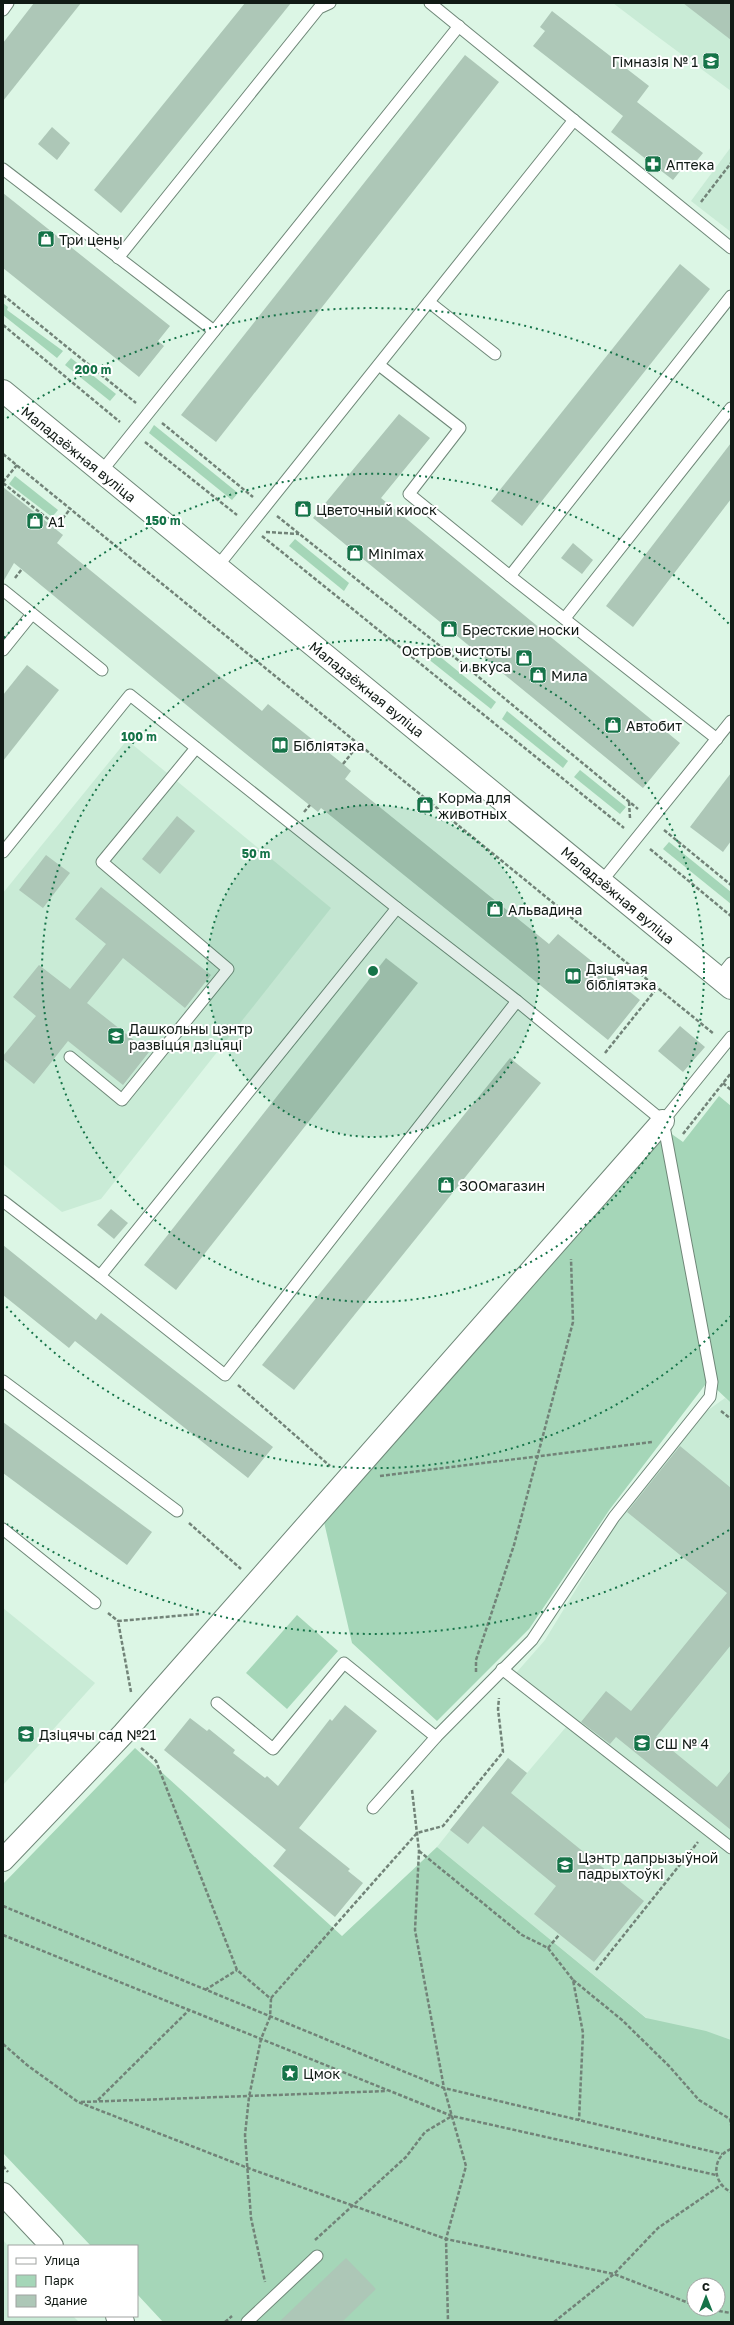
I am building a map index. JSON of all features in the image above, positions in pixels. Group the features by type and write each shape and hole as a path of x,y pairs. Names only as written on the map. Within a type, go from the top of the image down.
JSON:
{"street":[{"name":"Маладзёжная вуліца","path":"3,391 602,881 727,976"},
{"path":"3,1860 130,1726 663,1121"},
{"path":"3,2194 51,2245"}],"lane":[{"path":"3,10 8,3"},
{"path":"118,258 319,8 330,3"},
{"path":"430,3 731,248"},
{"path":"101,472 459,26"},
{"path":"217,567 574,120"},
{"path":"3,169 214,331"},
{"path":"510,576 731,296"},
{"path":"429,302 495,354"},
{"path":"379,365 460,428 409,494 510,576 717,739"},
{"path":"565,618 731,408"},
{"path":"3,590 102,670"},
{"path":"3,650 32,614"},
{"path":"3,852 126,692 397,908 517,1001 663,1121 712,1382 710,1397 614,1517 532,1640 436,1737 373,1808"},
{"path":"602,881 731,721"},
{"path":"70,1057 122,1100 228,969 102,862 196,748"},
{"path":"100,1276 397,908"},
{"path":"3,1201 225,1374 517,1001"},
{"path":"663,1121 728,1040"},
{"path":"3,1381 177,1511"},
{"path":"3,1529 95,1603"},
{"path":"217,1703 273,1749 344,1663 436,1737"},
{"path":"502,1669 731,1848"},
{"path":"246,2322 317,2256"}],"path":[{"path":"691,215 731,163"},
{"path":"3,295 265,507 463,664 731,885"},
{"path":"3,454 657,988 728,1040"},
{"path":"17,464 3,482 56,527 71,508"},
{"path":"256,531 374,629 731,916"},
{"path":"263,532 299,534"},
{"path":"343,764 359,744"},
{"path":"595,1065 657,988"},
{"path":"663,1121 681,1136 731,1073"},
{"path":"723,1083 731,1090"},
{"path":"476,1697 476,1660 514,1544 573,1322 570,1226"},
{"path":"225,1374 346,1480 677,1439"},
{"path":"177,1511 256,1582"},
{"path":"231,1611 118,1621 130,1726 156,1761 237,1970 271,1999"},
{"path":"271,2280 265,2285 251,2218 245,2135 249,2097 261,2039 270,2017 271,1999 417,1833 443,1826 503,1752 498,1709 502,1669"},
{"path":"409,1768 419,1851 415,1930 444,2088 466,2166 446,2239 448,2322"},
{"path":"596,1970 708,1829"},
{"path":"419,1851 522,1935 548,1948 573,1980 622,2020 670,2066 699,2100 730,2120 731,2125"},
{"path":"3,1906 444,2088 722,2154"},
{"path":"3,1935 452,2116 716,2175"},
{"path":"548,1948 559,1935"},
{"path":"205,1990 237,1970"},
{"path":"573,1980 583,2032 579,2120"},
{"path":"97,2100 189,2010"},
{"path":"3,2044 27,2065 78,2102 248,2168 446,2239 614,2274 686,2302"},
{"path":"78,2102 97,2100 249,2097 390,2091"},
{"path":"312,2243 406,2157 425,2132 452,2116"},
{"path":"731,2149 722,2154 716,2165 716,2175 721,2185 731,2192"},
{"path":"554,2322 614,2274 658,2228 721,2185"},
{"path":"224,2322 236,2312"}],"shaded area":[{"name":"Гімназія № 1","path":"613,3 731,3 731,91 646,28"},
{"path":"731,147 731,232 691,201"},
{"name":"Дашкольны цэнтр развіцця дзіцяці","path":"127,740 331,908 101,1199 62,1212 3,1164 3,893"},
{"name":"СШ № 4","path":"725,1398 731,1403 731,2087 437,1847 508,1758 527,1773 566,1727 509,1681 545,1640 625,1509 704,1413"},
{"name":"Дзіцячы сад №21","path":"3,1608 95,1683 3,1785"},
{"path":"3,2240 8,2246 8,2317 74,2317 79,2322 3,2322"}],"green space":[{"path":"3,303 8,307 7,310 63,351 57,358 3,315"},
{"path":"71,358 116,394 110,401 65,365"},
{"path":"154,425 238,493 232,500 149,433"},
{"path":"15,476 58,510 52,517 9,484"},
{"path":"295,539 349,583 344,591 289,546"},
{"path":"433,651 496,702 491,709 427,658"},
{"path":"507,711 568,761 563,768 502,719"},
{"path":"580,770 626,807 620,814 574,777"},
{"path":"669,842 731,892 731,904 663,849"},
{"path":"719,1096 731,1106 731,1403 708,1381 610,1509 529,1629 437,1721 352,1643 324,1522 666,1130 683,1142"},
{"path":"297,1615 338,1651 287,1709 246,1673"},
{"path":"135,1748 342,1936 437,1847 646,2018 706,2031 731,2040 731,2322 163,2322 138,2295 138,2245 90,2245 3,2153 3,1884"}],"building":[{"path":"34,3 81,3 3,101 3,43"},
{"path":"245,3 291,3 121,213 94,190"},
{"path":"683,3 731,3 731,40"},
{"path":"552,11 649,86 637,102 703,153 690,169 685,165 673,180 611,132 623,116 533,46 545,31 540,27"},
{"path":"465,55 499,82 216,442 181,415"},
{"path":"52,127 70,143 57,160 38,144"},
{"path":"3,193 170,326 158,341 164,346 139,377 3,268"},
{"path":"680,264 710,289 522,526 491,501"},
{"path":"399,414 430,438 381,498 680,743 643,788 313,518"},
{"path":"731,443 731,499 633,627 606,606"},
{"path":"3,487 63,535 57,543 262,711 268,704 343,764 351,771 345,779 549,944 558,934 640,1000 608,1040 321,808 318,812 14,563 3,582"},
{"path":"573,543 593,560 582,574 561,558"},
{"path":"27,665 59,690 3,761 3,695"},
{"path":"731,773 731,841 723,852 690,827"},
{"path":"177,816 195,831 160,874 142,859"},
{"path":"46,855 70,873 43,908 19,890"},
{"path":"101,887 211,975 185,1008 123,958 87,1003 149,1052 123,1085 68,1041 34,1084 3,1059 3,1056 36,1016 13,997 39,965 70,989 106,944 75,919"},
{"path":"386,958 418,983 176,1290 144,1265"},
{"path":"680,1026 705,1047 683,1072 658,1051"},
{"path":"510,1058 541,1083 294,1390 262,1365"},
{"path":"111,1209 128,1223 114,1239 97,1225"},
{"path":"3,1245 96,1320 101,1313 273,1447 248,1478 75,1341 69,1348 3,1295"},
{"path":"3,1422 152,1532 127,1565 3,1473"},
{"path":"680,1446 731,1488 731,1645 656,1737 717,1787 731,1770 731,1830 616,1737 610,1744 581,1722 606,1691 631,1711 727,1593 627,1512"},
{"path":"345,1705 377,1731 299,1828 350,1869 348,1871 363,1883 335,1917 273,1866 286,1850 164,1750 190,1718 207,1731 209,1729 235,1750 233,1753 265,1778 267,1776 278,1786 330,1719 332,1721"},
{"name":"Цэнтр дапрызыўной падрыхтоўкі","path":"508,1758 527,1773 511,1793 644,1901 594,1962 534,1914 556,1886 483,1826 468,1844 450,1830"},
{"path":"346,2258 376,2289 342,2322 279,2322"}],"place":[{"name":"Гімназія № 1","path":"711,61"},
{"name":"Аптека","path":"653,164"},
{"name":"Три цены","path":"46,239"},
{"name":"Цветочный киоск","path":"303,509"},
{"name":"A1","path":"35,521"},
{"name":"Minimax","path":"355,553"},
{"name":"Брестские носки","path":"449,629"},
{"name":"Остров чистоты и вкуса","path":"524,658"},
{"name":"Мила","path":"538,675"},
{"name":"Автобит","path":"613,725"},
{"name":"Бібліятэка","path":"280,745"},
{"name":"Корма для животных","path":"425,805"},
{"name":"Альвадина","path":"495,909"},
{"name":"Дзіцячая бібліятэка","path":"573,976"},
{"name":"Дашкольны цэнтр развіцця дзіцяці","path":"116,1036"},
{"name":"ЗООмагазин","path":"446,1185"},
{"name":"Дзіцячы сад №21","path":"26,1734"},
{"name":"СШ № 4","path":"642,1743"},
{"name":"Цэнтр дапрызыўной падрыхтоўкі","path":"565,1865"},
{"name":"Цмок","path":"290,2073"}]}
